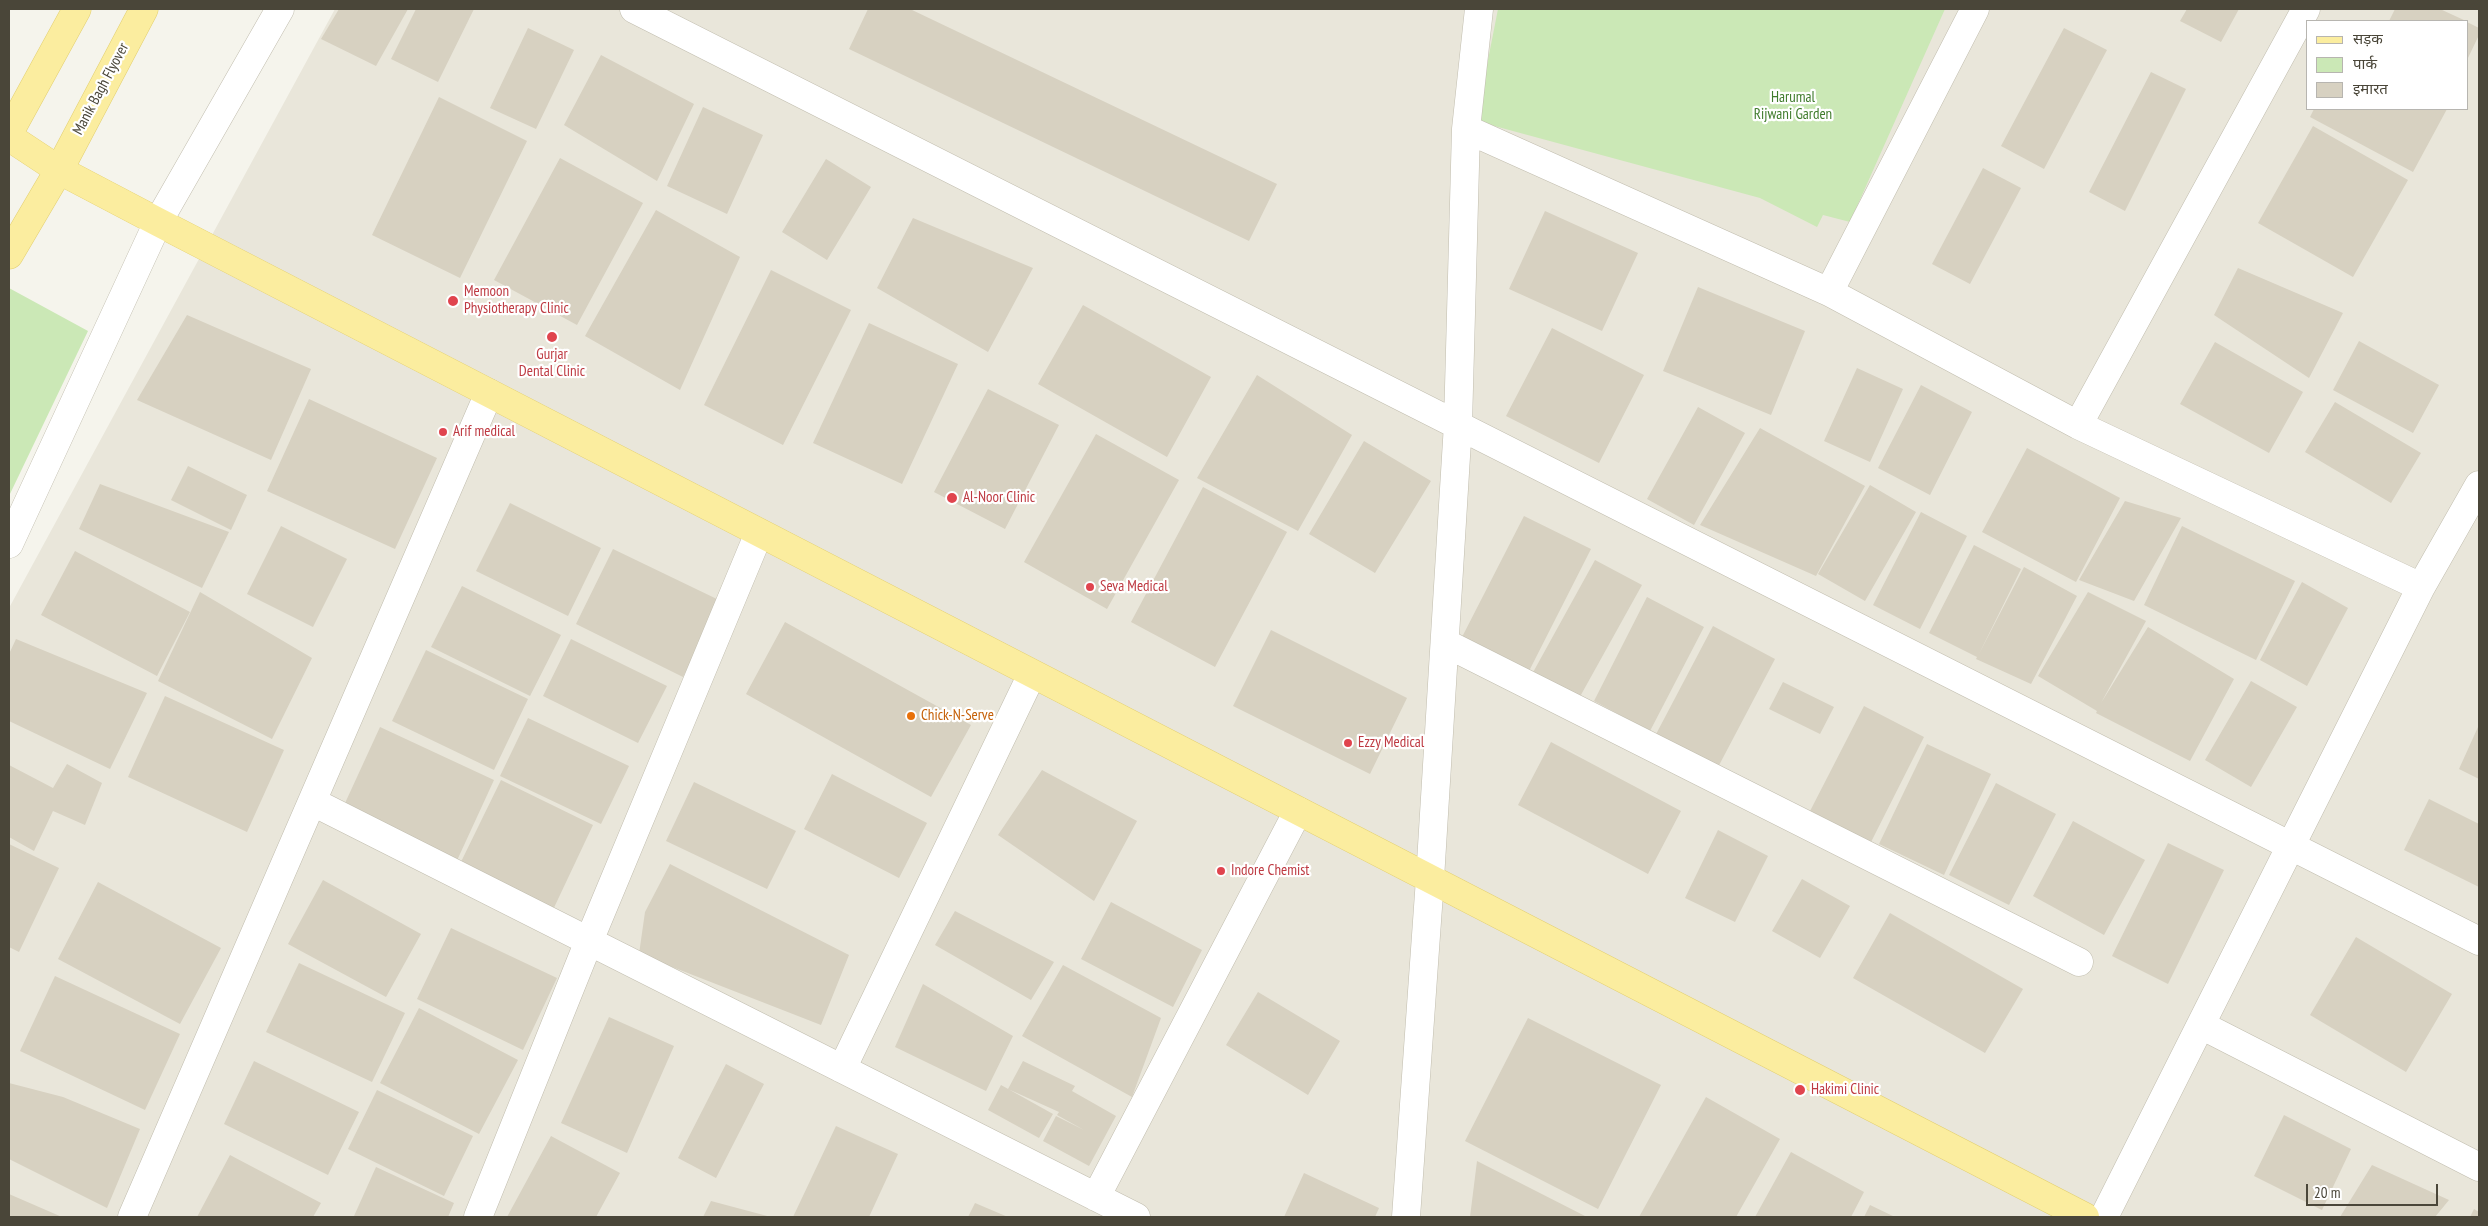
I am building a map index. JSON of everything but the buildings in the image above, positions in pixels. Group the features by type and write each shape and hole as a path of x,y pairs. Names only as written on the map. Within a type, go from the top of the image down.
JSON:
{"main road":[{"path":"9,133 77,9"},
{"name":"Manik Bagh Flyover","path":"12,243 59,170 142,13"},
{"path":"9,137 59,170 158,222 2085,1217"}],"street":[{"path":"9,544 158,222 280,9"},
{"path":"634,9 2479,941"},
{"path":"1406,1217 1430,879 1458,424 1466,128 1479,9"},
{"path":"1829,292 1975,9"},
{"path":"2078,425 2306,9"},
{"path":"1466,128 1829,292 2078,425 2421,587"},
{"path":"132,1217 489,393"},
{"path":"2104,1217 2421,587 2479,485"},
{"path":"478,1217 588,941 759,533"},
{"path":"1445,643 2079,962"},
{"path":"842,1069 1032,674"},
{"path":"313,802 1136,1217"},
{"path":"1096,1197 1298,811"},
{"path":"2201,1025 2479,1167"}],"shaded area":[{"path":"335,9 2479,9 2479,1217 9,1217 9,608"}],"green space":[{"name":"Harumal Rijwani Garden","path":"1498,9 1945,9 1850,222 1823,215 1817,227 1760,198 1476,121"},
{"path":"9,288 88,331 9,496"}],"place":[{"name":"Memoon Physiotherapy Clinic","path":"453,301"},
{"name":"Gurjar Dental Clinic","path":"552,337"},
{"name":"Arif medical","path":"443,432"},
{"name":"Al-Noor Clinic","path":"952,498"},
{"name":"Seva Medical","path":"1090,587"},
{"name":"Chick-N-Serve","path":"911,716"},
{"name":"Ezzy Medical","path":"1348,743"},
{"name":"Indore Chemist","path":"1221,871"},
{"name":"Hakimi Clinic","path":"1800,1090"}]}
